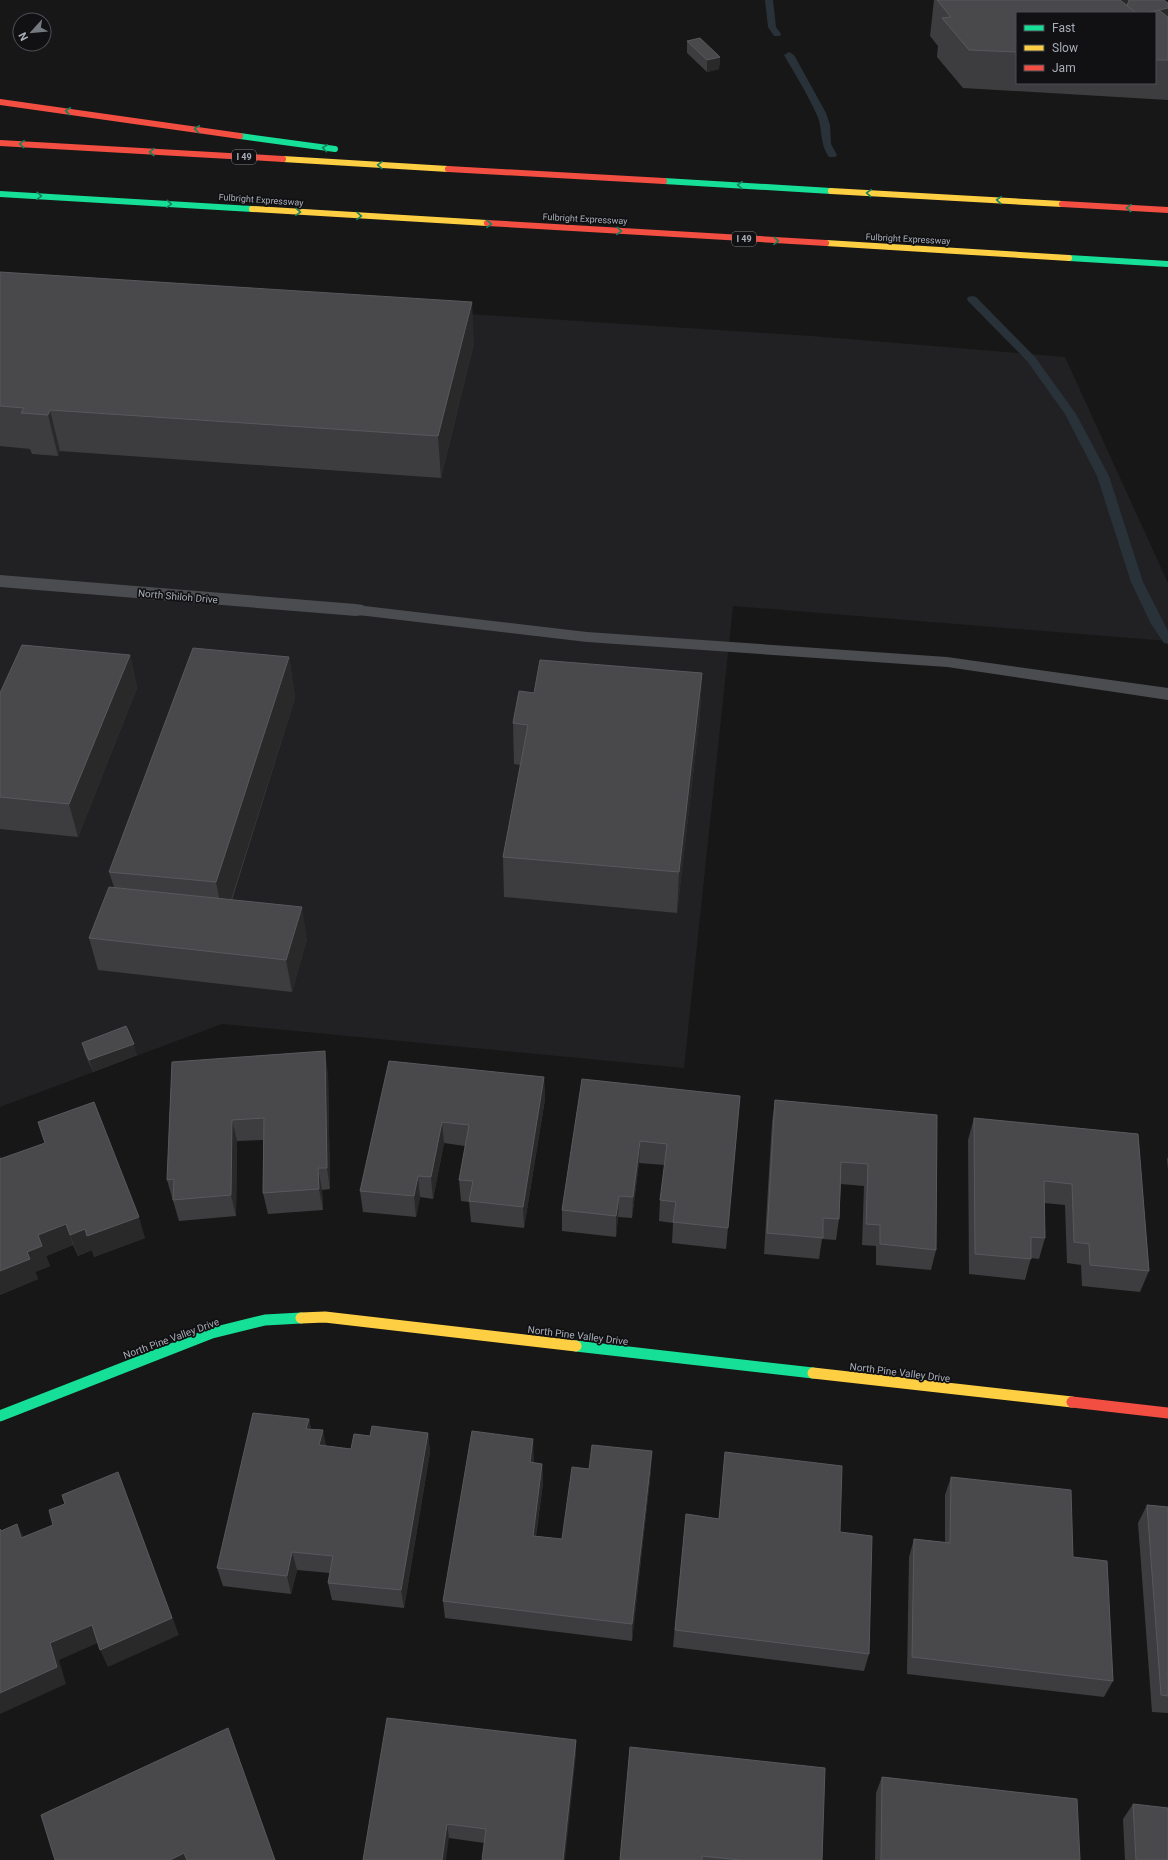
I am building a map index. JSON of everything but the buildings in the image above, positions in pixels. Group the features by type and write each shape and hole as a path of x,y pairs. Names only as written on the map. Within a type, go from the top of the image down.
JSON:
{"main road":[{"path":"0,102 347,151"},
{"name":"I 49","path":"0,143 1168,210"},
{"path":"378,155 489,171"},
{"name":"Fulbright Expressway","path":"0,194 1168,264"},
{"name":"North Pine Valley Drive","path":"0,1416 212,1333 265,1320 325,1317 1168,1414"}],"street":[{"name":"North Shiloh Drive","path":"0,581 356,610"}],"lane":[{"path":"356,610 586,636 947,662 1168,694"}],"shaded area":[{"path":"0,284 812,336 1065,357 1168,583 1168,641 733,606 684,1068 222,1024 0,1107"}],"waterway":[{"path":"769,0 772,27 777,34"},
{"path":"789,55 821,113 825,125 826,144 832,155"},
{"path":"972,299 1031,359 1070,414 1103,476 1137,582 1157,624 1168,640"}],"traffic: fast":[{"path":"240,136 335,149"},
{"path":"664,181 831,191"},
{"path":"0,194 252,209"},
{"path":"1069,258 1168,264"},
{"path":"0,1416 212,1333 265,1320 301,1318"},
{"path":"576,1346 813,1373"}],"traffic: slow":[{"path":"283,159 448,169"},
{"path":"831,191 1062,204"},
{"path":"252,209 487,223"},
{"path":"826,243 1069,258"},
{"path":"301,1318 325,1317 576,1346"},
{"path":"813,1373 1072,1402"}],"traffic: jam":[{"path":"0,102 240,136"},
{"path":"0,143 283,159"},
{"path":"448,169 664,181"},
{"path":"1062,204 1168,210"},
{"path":"487,223 826,243"},
{"path":"1072,1402 1168,1413"}]}
